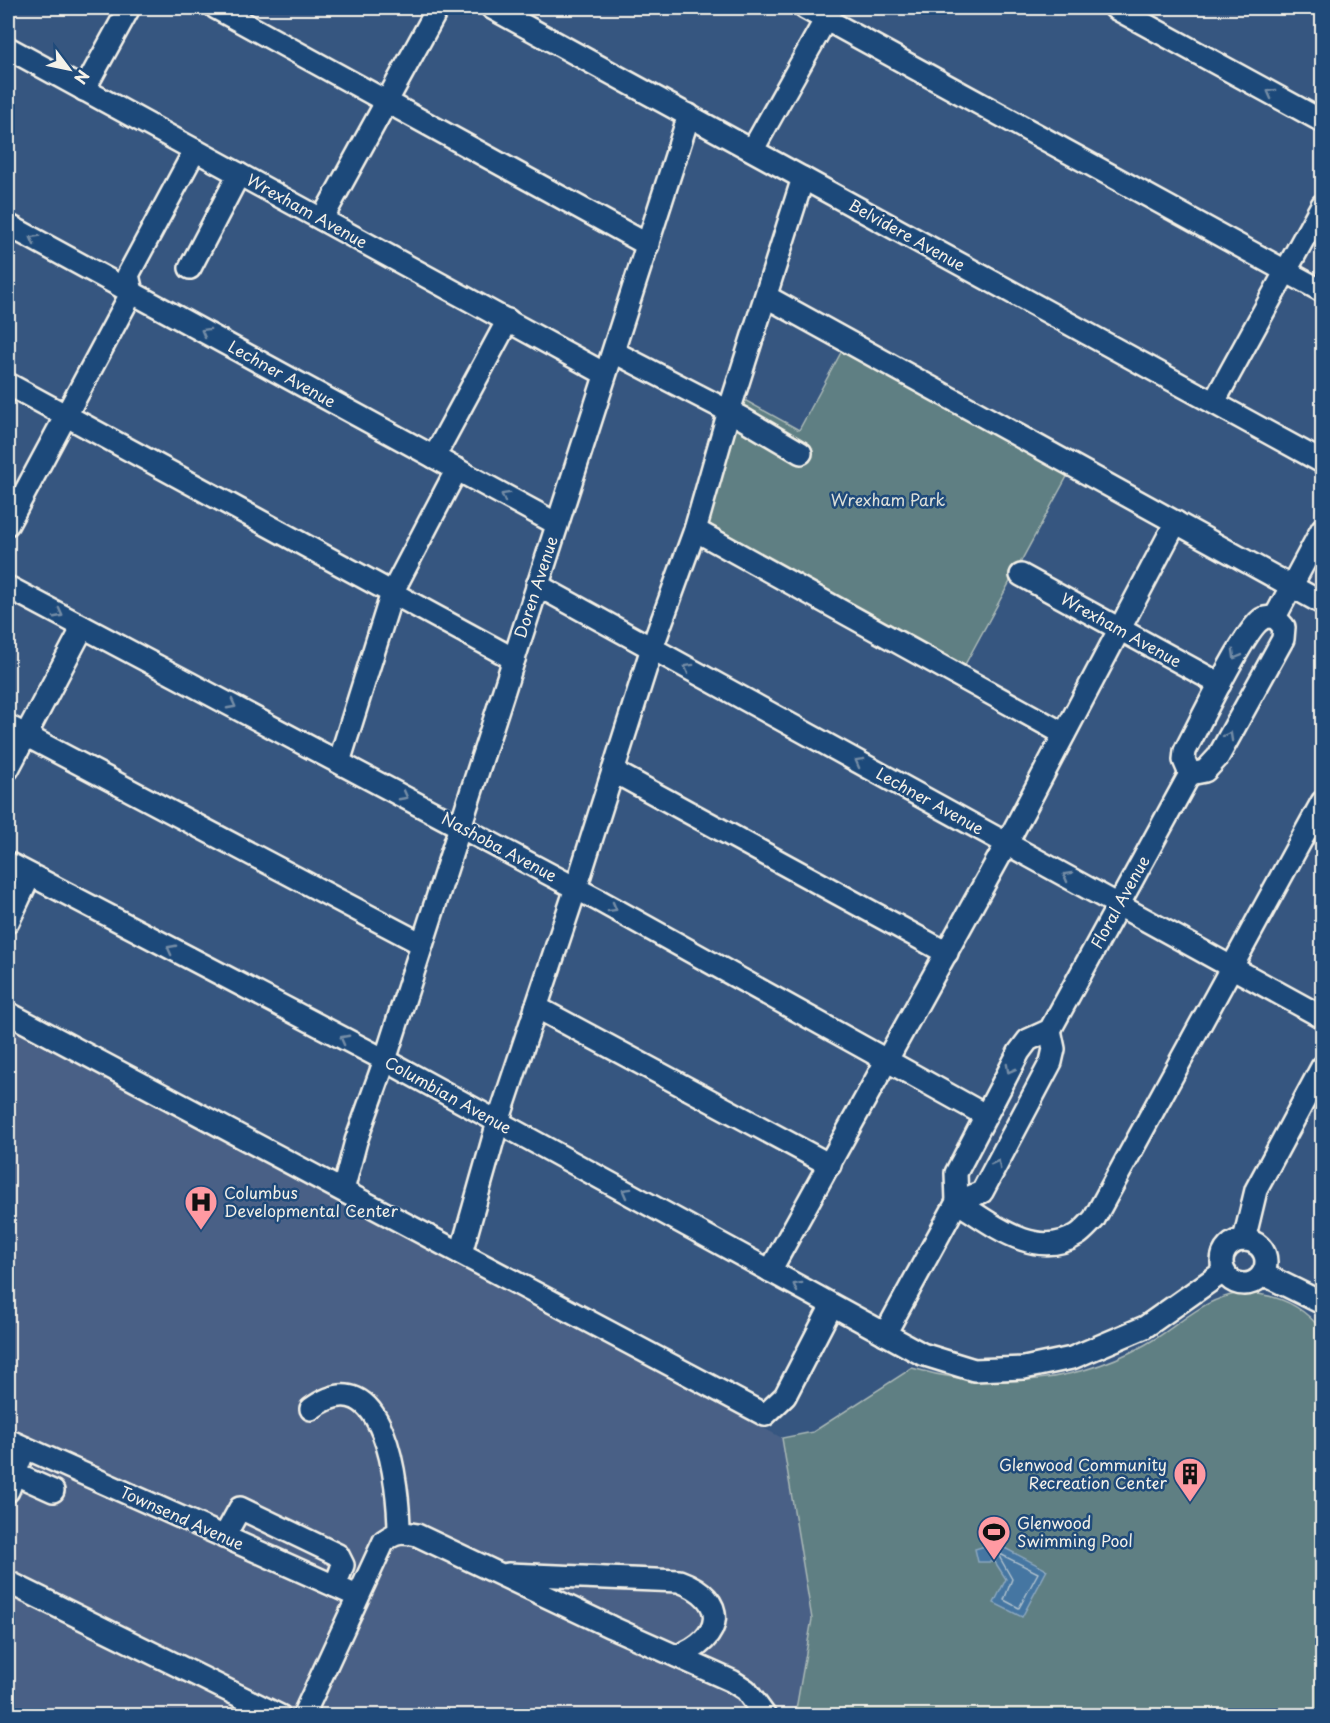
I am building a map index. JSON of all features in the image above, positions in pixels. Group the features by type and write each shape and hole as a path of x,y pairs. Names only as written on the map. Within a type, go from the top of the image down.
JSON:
{"street":[{"path":"84,90 129,8"},
{"path":"216,8 648,245"},
{"path":"322,219 438,8"},
{"name":"Belvidere Avenue","path":"492,8 1323,462"},
{"path":"805,8 829,13 1323,291"},
{"path":"1115,8 1323,121"},
{"path":"753,149 829,13"},
{"name":"Wrexham Avenue","path":"8,48 605,374"},
{"name":"Doren Avenue","path":"343,1191 356,1141 385,1060 689,115"},
{"path":"8,524 64,415 132,292 128,275 195,150"},
{"path":"190,268 239,174"},
{"path":"461,1253 498,1122 576,888 652,648 695,531 729,411 803,178"},
{"path":"1214,402 1323,205"},
{"name":"Lechner Avenue","path":"8,225 557,524"},
{"path":"767,297 1323,603"},
{"path":"434,457 507,320"},
{"path":"614,352 729,411 801,453"},
{"path":"8,384 514,659"},
{"path":"339,762 392,593 457,469"},
{"path":"770,1271 889,1060 1007,843 1176,522"},
{"path":"1275,617 1323,529"},
{"path":"695,531 1064,734"},
{"name":"Wrexham Avenue","path":"1021,575 1220,684"},
{"name":"Lechner Avenue","path":"537,585 1323,1017"},
{"name":"Nashoba Avenue","path":"8,587 460,825 985,1115"},
{"path":"1275,617 1284,627 1282,639 1212,765 1205,771 1190,774 1184,760 1185,751 1220,684 1252,627 1262,619 1275,617"},
{"path":"8,769 16,730 83,627"},
{"path":"16,730 422,944"},
{"path":"613,771 947,953"},
{"name":"Floral Avenue","path":"1050,1030 1190,774"},
{"path":"957,1202 1015,1238 1044,1245 1076,1236 1094,1219 1323,802"},
{"name":"Columbian Avenue","path":"8,863 385,1060 922,1354 974,1370 1024,1368 1072,1358 1145,1327 1223,1272"},
{"path":"8,922 30,875"},
{"path":"536,1007 830,1165"},
{"path":"8,1013 765,1416 785,1396 832,1305"},
{"path":"885,1334 957,1202 956,1173 1019,1052 1028,1040 1050,1030 1054,1049 1051,1062 982,1192 957,1202"},
{"path":"1244,1240 1256,1190 1323,1068"},
{"path":"1244,1240 1262,1248 1266,1261 1263,1274 1253,1283 1239,1285 1223,1272 1222,1257 1230,1245 1244,1240"},
{"path":"1263,1274 1323,1303"},
{"path":"311,1409 337,1395 354,1396 366,1404 376,1417 396,1488 399,1533"},
{"path":"16,1444 11,1483 53,1491"},
{"name":"Townsend Avenue","path":"16,1444 357,1596"},
{"path":"224,1537 240,1508 338,1555 343,1565 335,1586"},
{"path":"303,1716 384,1541 399,1533 417,1535 746,1690 765,1716"},
{"path":"497,1574 679,1581 691,1585 708,1597 715,1615 710,1635 694,1649 676,1656"},
{"path":"8,1582 280,1716"}],"shaded area":[{"name":"Columbus Developmental Center","path":"8,1025 782,1438 812,1619 795,1715 8,1715"}],"green space":[{"name":"Wrexham Park","path":"844,347 1070,471 962,670 700,525 741,398 799,430"},
{"path":"1241,1293 1265,1295 1286,1302 1306,1314 1322,1331 1322,1715 795,1715 812,1619 782,1438 813,1432 912,1368 975,1380 1007,1381 1069,1374 1129,1353 1158,1337 1207,1304"}],"water":[{"path":"995,1543 1047,1570 1022,1617 994,1603 1006,1579 995,1562 978,1562 975,1549"}],"place":[{"name":"Columbus Developmental Center","path":"201,1231"},
{"name":"Glenwood Community Recreation Center","path":"1190,1503"},
{"name":"Glenwood Swimming Pool","path":"994,1561"}]}
